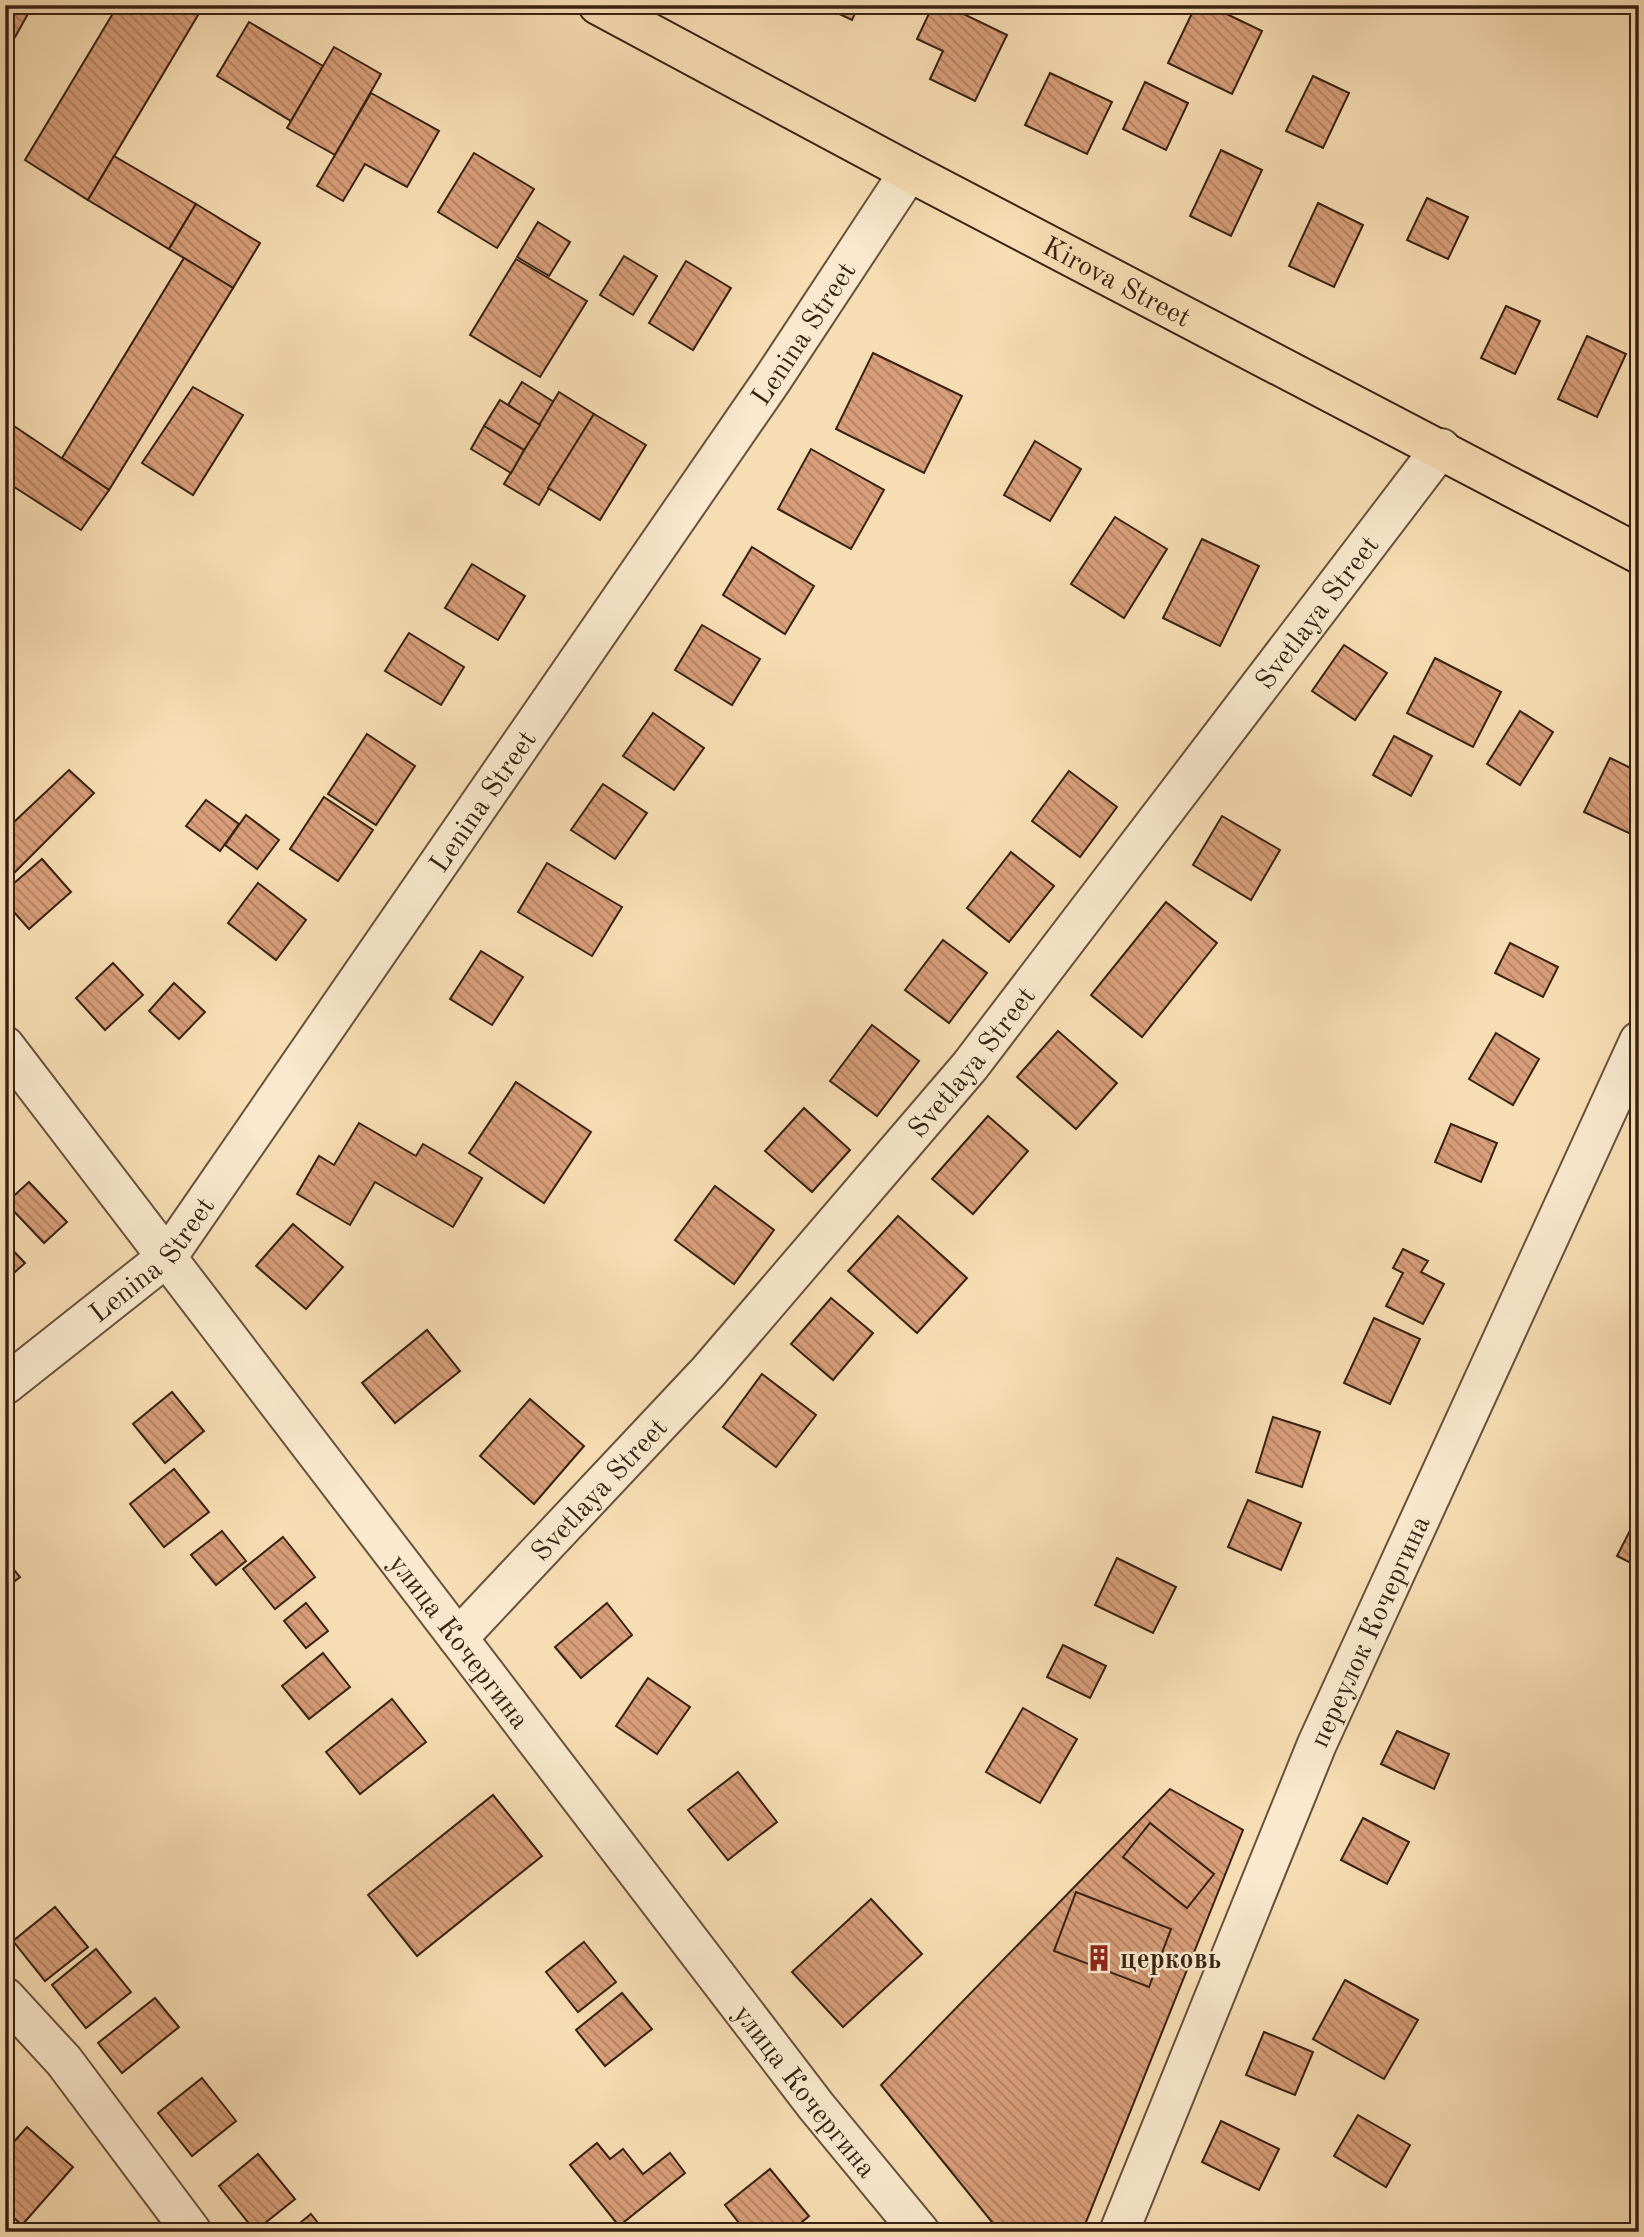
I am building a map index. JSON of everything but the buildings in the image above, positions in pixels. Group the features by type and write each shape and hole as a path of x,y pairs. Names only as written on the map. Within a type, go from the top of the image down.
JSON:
{"main road":[{"name":"Kirova Street","path":"598,5 909,172 1441,448 1639,554"}],"street":[{"name":"Lenina Street","path":"5,1385 168,1256 772,380 909,172"},
{"name":"Svetlaya Street","path":"458,1638 708,1371 970,1066 1441,448"},
{"name":"переулок Кочергина","path":"1119,2232 1317,1744 1639,1041"},
{"name":"улица Кочергина","path":"5,1046 816,2106 920,2232"},
{"path":"5,1997 64,2061 192,2232"}],"place":[{"name":"церковь","path":"1099,1958"}]}
